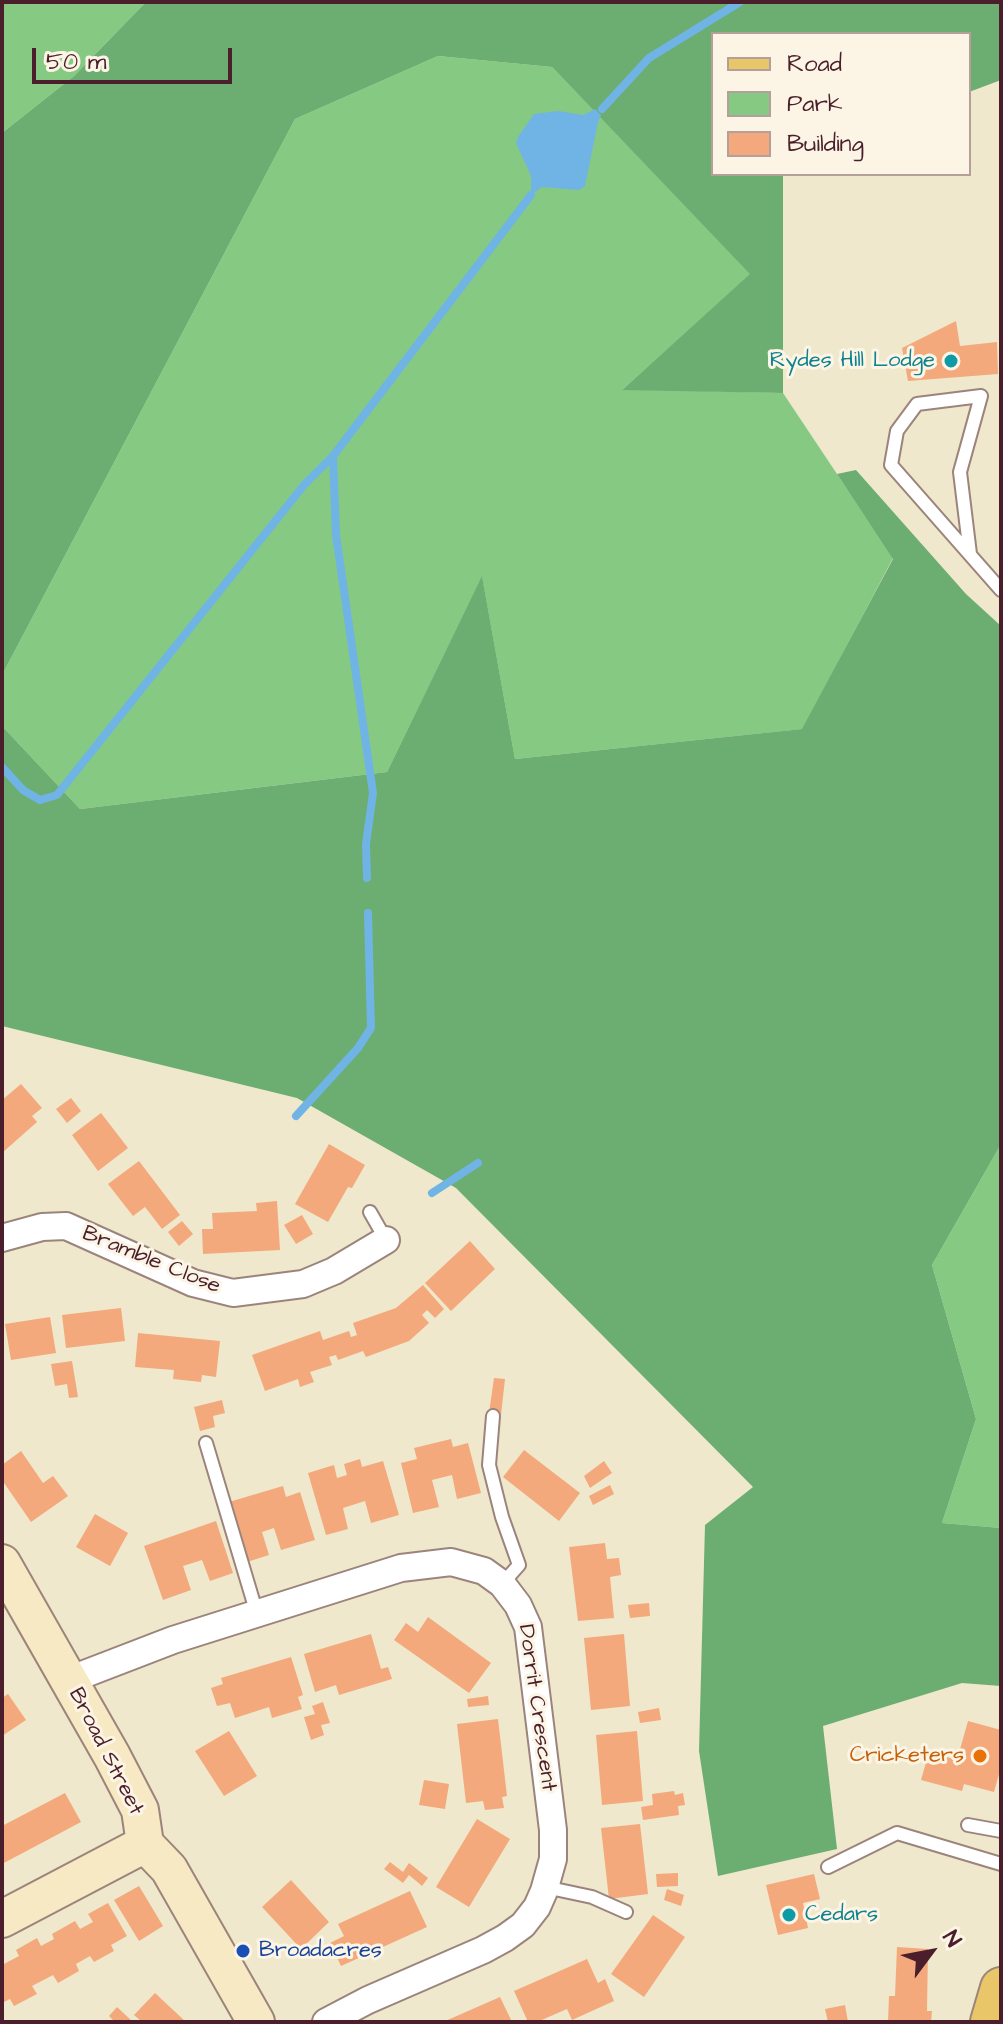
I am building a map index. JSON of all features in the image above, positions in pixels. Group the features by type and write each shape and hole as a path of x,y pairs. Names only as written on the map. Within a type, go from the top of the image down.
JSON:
{"main road":[{"path":"991,2022 1001,1988"}],"street":[{"name":"Bramble Close","path":"2,1238 42,1227 66,1226 193,1283 233,1293 303,1284 334,1271 386,1240"},
{"path":"69,1680 173,1640 401,1568 451,1562 484,1571 502,1584"},
{"name":"Broad Street","path":"2,1563 140,1810 145,1844 169,1869 256,2022"},
{"name":"Dorrit Crescent","path":"326,2022 368,2000 483,1950 523,1925 537,1907 553,1859 553,1830 528,1627 518,1605 502,1584"},
{"path":"2,1919 145,1844"}],"lane":[{"path":"970,554 960,472 981,396 917,404 897,431 891,465 1001,590"},
{"path":"370,1212 386,1240"},
{"path":"493,1416 489,1465 502,1517 519,1565 502,1584"},
{"path":"206,1443 257,1614"},
{"path":"968,1825 1001,1831"},
{"path":"828,1867 897,1833 1001,1864"},
{"path":"545,1887 592,1897 626,1912"}],"green space":[{"path":"2,2 146,2 74,76 2,133"},
{"path":"146,2 1001,2 1001,80 971,91 971,32 711,32 711,176 783,176 783,393 622,390 750,274 552,67 438,56 295,119 2,675 2,133 74,76"},
{"path":"438,56 552,67 751,274 623,389 783,393 893,558 803,729 515,759 482,577 387,772 80,809 2,726 2,675 295,119"},
{"path":"856,470 966,594 1001,626 1001,1144 932,1265 976,1419 942,1523 1001,1528 1001,1686 962,1683 823,1726 837,1849 718,1876 699,1751 705,1525 753,1487 456,1188 297,1098 2,1026 2,726 80,809 387,772 482,576 515,759 802,729 893,559 837,474"},
{"path":"1001,1144 1001,1528 942,1523 976,1419 932,1265"}],"water":[{"path":"595,109 601,115 585,186 579,190 542,187 531,195 531,176 516,143 534,114 558,111 583,115"}],"building":[{"name":"Rydes Hill Lodge","path":"956,321 960,346 997,342 998,374 908,381 902,348"},
{"path":"21,1084 42,1108 32,1116 37,1122 2,1153 2,1100"},
{"path":"71,1098 81,1111 67,1123 56,1109"},
{"path":"101,1113 128,1148 98,1171 72,1135"},
{"path":"329,1144 365,1165 328,1222 295,1204"},
{"path":"139,1161 180,1215 162,1229 145,1207 133,1216 108,1184"},
{"path":"277,1201 280,1250 203,1254 202,1229 213,1229 212,1213 257,1211 256,1203"},
{"path":"302,1215 313,1234 296,1244 284,1225"},
{"path":"182,1221 193,1234 179,1246 168,1232"},
{"path":"470,1241 495,1269 451,1311 425,1283"},
{"path":"423,1285 444,1309 435,1318 427,1310 422,1315 429,1323 409,1341 366,1357 363,1351 338,1360 336,1355 329,1357 332,1365 310,1372 314,1382 300,1387 298,1379 265,1391 252,1355 320,1331 323,1340 349,1331 351,1337 357,1335 353,1323 396,1308"},
{"path":"121,1308 125,1341 66,1348 62,1315"},
{"path":"50,1317 56,1353 11,1360 5,1324"},
{"path":"138,1333 220,1341 216,1377 202,1375 201,1382 173,1379 174,1370 135,1367"},
{"path":"72,1361 78,1397 69,1398 67,1384 55,1386 51,1364"},
{"path":"494,1378 505,1379 501,1415 489,1413"},
{"path":"222,1400 225,1413 213,1416 215,1427 200,1431 194,1407"},
{"path":"451,1439 453,1447 468,1443 481,1493 457,1499 452,1475 432,1480 439,1507 413,1513 401,1463 417,1459 414,1448"},
{"path":"524,1450 580,1493 559,1521 503,1477"},
{"path":"21,1451 43,1483 53,1476 68,1496 31,1522 2,1480 2,1465"},
{"path":"360,1459 362,1467 383,1461 399,1515 371,1523 365,1501 343,1508 348,1529 326,1535 308,1473 334,1465 337,1478 347,1475 344,1464"},
{"path":"604,1461 612,1473 590,1488 584,1476"},
{"path":"610,1485 614,1494 593,1505 589,1496"},
{"path":"283,1486 286,1497 300,1492 315,1540 281,1550 274,1528 262,1532 269,1555 247,1562 229,1502"},
{"path":"95,1514 128,1533 110,1566 76,1547"},
{"path":"216,1521 233,1573 210,1581 202,1560 183,1566 191,1590 163,1600 144,1546"},
{"path":"605,1543 607,1559 619,1558 621,1575 610,1577 614,1618 578,1621 569,1547"},
{"path":"649,1603 650,1616 630,1618 628,1605"},
{"path":"428,1617 491,1663 469,1693 394,1640 406,1623 418,1632"},
{"path":"371,1634 381,1669 388,1667 392,1679 339,1695 336,1685 315,1692 304,1654"},
{"path":"624,1634 630,1706 591,1710 584,1638"},
{"path":"291,1657 303,1695 298,1697 302,1709 272,1718 269,1707 235,1718 230,1703 217,1706 211,1688 223,1684 221,1678"},
{"path":"8,1694 26,1720 2,1736 2,1698"},
{"path":"488,1696 489,1705 468,1707 467,1699"},
{"path":"323,1702 330,1723 321,1725 324,1735 311,1740 304,1717 315,1714 312,1706"},
{"path":"659,1708 661,1720 640,1723 638,1712"},
{"path":"498,1719 507,1796 502,1797 504,1808 485,1810 483,1801 466,1803 457,1724"},
{"name":"Cricketers","path":"968,1721 1001,1730 1001,1767 994,1792 964,1784 962,1791 921,1780 929,1752 957,1760"},
{"path":"229,1731 257,1776 224,1796 195,1751"},
{"path":"637,1731 643,1801 602,1805 596,1735"},
{"path":"424,1780 449,1784 445,1809 419,1805"},
{"path":"674,1791 675,1795 683,1793 685,1805 678,1806 679,1815 643,1820 641,1807 653,1805 652,1794"},
{"path":"65,1793 81,1822 2,1864 2,1826"},
{"path":"477,1819 510,1839 469,1907 436,1887"},
{"path":"640,1824 648,1894 609,1899 601,1828"},
{"path":"390,1862 403,1872 409,1863 428,1878 422,1886 409,1875 403,1883 384,1869"},
{"path":"678,1873 678,1886 657,1887 656,1874"},
{"name":"Cedars","path":"814,1874 820,1899 803,1903 808,1928 778,1935 766,1885"},
{"path":"291,1880 329,1922 301,1949 262,1907"},
{"path":"139,1886 163,1926 139,1941 114,1900"},
{"path":"667,1889 684,1895 681,1906 664,1900"},
{"path":"410,1891 427,1927 341,1966 330,1943 344,1936 338,1924"},
{"path":"108,1903 127,1936 111,1945 114,1951 94,1962 90,1956 76,1964 79,1971 58,1983 53,1975 32,1986 37,1994 14,2006 10,1999 2,2003 2,1965 19,1956 16,1950 37,1938 41,1946 54,1939 52,1934 75,1921 80,1929 93,1922 88,1914"},
{"path":"653,1915 685,1937 644,1997 611,1974"},
{"path":"897,1947 928,1949 927,2011 932,2011 931,2022 888,2022 889,1996 895,1996"},
{"path":"587,1959 598,1983 605,1979 614,2001 572,2020 567,2009 537,2022 528,2022 514,1991"},
{"path":"155,1993 186,2022 142,2022 134,2015"},
{"path":"500,1997 512,2022 443,2022"},
{"path":"845,2005 848,2022 828,2022 825,2009"},
{"path":"117,2007 133,2022 115,2022 109,2016"}],"waterway":[{"path":"602,109 649,58 740,2"},
{"path":"2,767 23,790 40,800 57,795 304,485 333,456 531,195"},
{"path":"333,456 336,535 373,793 366,844 367,878"},
{"path":"296,1116 358,1048 371,1028 368,913"},
{"path":"432,1193 478,1163"}],"place":[{"name":"Rydes Hill Lodge","path":"951,361"},
{"name":"Cricketers","path":"980,1756"},
{"name":"Cedars","path":"789,1915"},
{"name":"Broadacres","path":"243,1951"}]}
